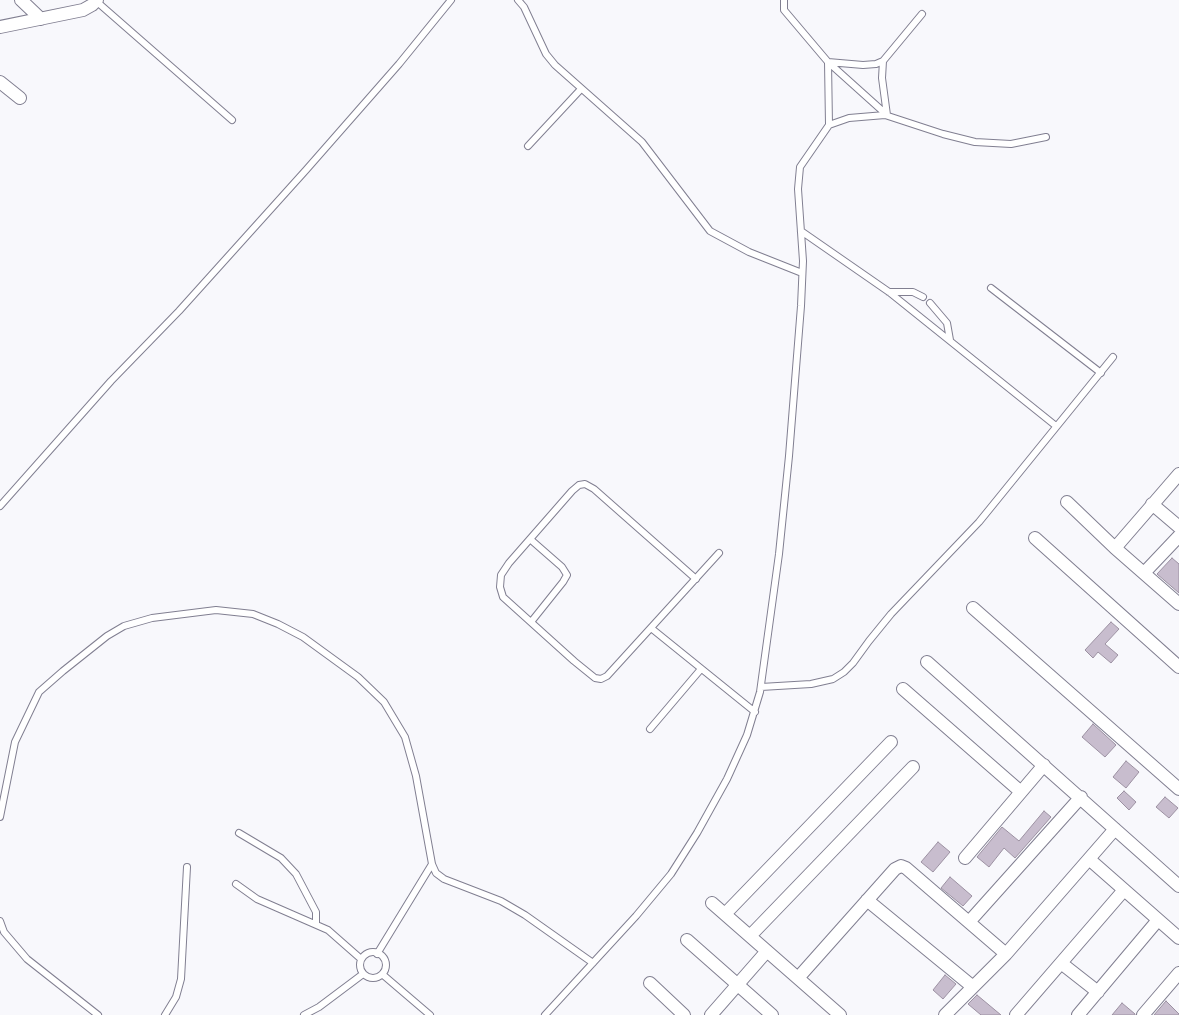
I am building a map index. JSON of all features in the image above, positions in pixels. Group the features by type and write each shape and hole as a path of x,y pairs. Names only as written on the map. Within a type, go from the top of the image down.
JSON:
{"street":[{"path":"21,0 41,19"},
{"path":"73,0 83,10"},
{"path":"2,25 83,10 97,0"},
{"path":"0,82 20,98"},
{"path":"1115,548 1179,474"},
{"path":"1067,502 1115,548 1179,604"},
{"path":"1152,504 1179,527"},
{"path":"1144,573 1179,536"},
{"path":"1036,538 1179,667"},
{"path":"973,608 1179,789"},
{"path":"927,662 1179,886"},
{"path":"903,689 1021,792"},
{"path":"725,914 891,742"},
{"path":"965,858 1044,765"},
{"path":"750,936 913,767"},
{"path":"970,922 1080,797"},
{"path":"945,1015 1006,954 1115,829"},
{"path":"1088,859 1179,938"},
{"path":"798,978 895,869 901,866 906,868 1006,954"},
{"path":"1016,1015 1124,890"},
{"path":"867,900 973,987"},
{"path":"712,902 798,978 834,1013"},
{"path":"1078,1015 1158,920"},
{"path":"687,940 772,1015"},
{"path":"711,1015 767,951"},
{"path":"1061,963 1098,992"},
{"path":"1143,1015 1179,973"},
{"path":"650,983 684,1015"}],"lane":[{"path":"97,0 232,120"},
{"path":"0,506 111,381 179,311 306,170 399,64 451,0"},
{"path":"518,0 524,7 546,54 555,65 642,142 710,231 749,252 802,273"},
{"path":"784,0 784,10 828,62 887,115 943,134 975,142 1011,144 1046,137"},
{"path":"828,62 863,65 876,64 883,61 922,14"},
{"path":"883,61 882,78 887,115"},
{"path":"545,1015 636,916 671,874 697,833 727,779 755,712 761,687 779,554 789,456 802,273 798,189 800,167 829,125 828,62"},
{"path":"528,146 581,89"},
{"path":"829,125 849,118 887,115"},
{"path":"801,231 889,292 1056,426"},
{"path":"991,288 1101,373"},
{"path":"889,292 913,292 923,297"},
{"path":"930,303 941,314 947,324 950,340"},
{"path":"761,687 810,684 833,678 844,672 891,614 979,522 1113,357"},
{"path":"696,579 585,484 579,485 572,491 501,574 500,587 503,597 574,661 595,678 601,679 607,676 696,579 719,553"},
{"path":"530,539 562,567 567,574 563,582 531,622"},
{"path":"0,817 15,742 39,692 63,671 107,636 124,626 152,618 216,610 253,614 303,637 358,677 384,702 405,737 416,776 432,864 436,873 444,879 501,902 525,915 593,963"},
{"path":"651,628 755,712"},
{"path":"650,728 701,669"},
{"path":"239,833 281,858 296,874 316,912 316,923"},
{"path":"378,954 432,864"},
{"path":"165,1015 176,997 181,979 187,867"},
{"path":"236,884 257,899 316,923 328,930 361,959"},
{"path":"0,921 4,932 27,958 98,1015"},
{"path":"368,954 378,954 384,960 385,965 382,974 374,978 363,974 360,964 361,959 368,954"},
{"path":"304,1015 319,1007 363,974"},
{"path":"382,974 430,1015"}],"building":[{"path":"1172,558 1179,564 1179,593 1157,574"},
{"path":"1111,622 1119,629 1105,644 1118,655 1111,663 1098,652 1093,658 1085,650"},
{"path":"1093,724 1116,745 1105,757 1082,737"},
{"path":"1126,761 1139,772 1126,788 1113,777"},
{"path":"1124,791 1136,802 1129,810 1117,798"},
{"path":"1165,797 1178,808 1169,818 1156,807"},
{"path":"1044,811 1051,817 1015,858 1004,848 989,867 977,857 1002,827 1019,841"},
{"path":"938,842 950,852 933,872 921,862"},
{"path":"950,877 972,896 963,906 941,888"},
{"path":"945,975 956,984 943,999 933,990"},
{"path":"977,995 1001,1015 981,1015 968,1004"},
{"path":"1166,1001 1179,1014 1179,1015 1154,1015"},
{"path":"1122,1003 1135,1014 1135,1015 1112,1015"}]}
